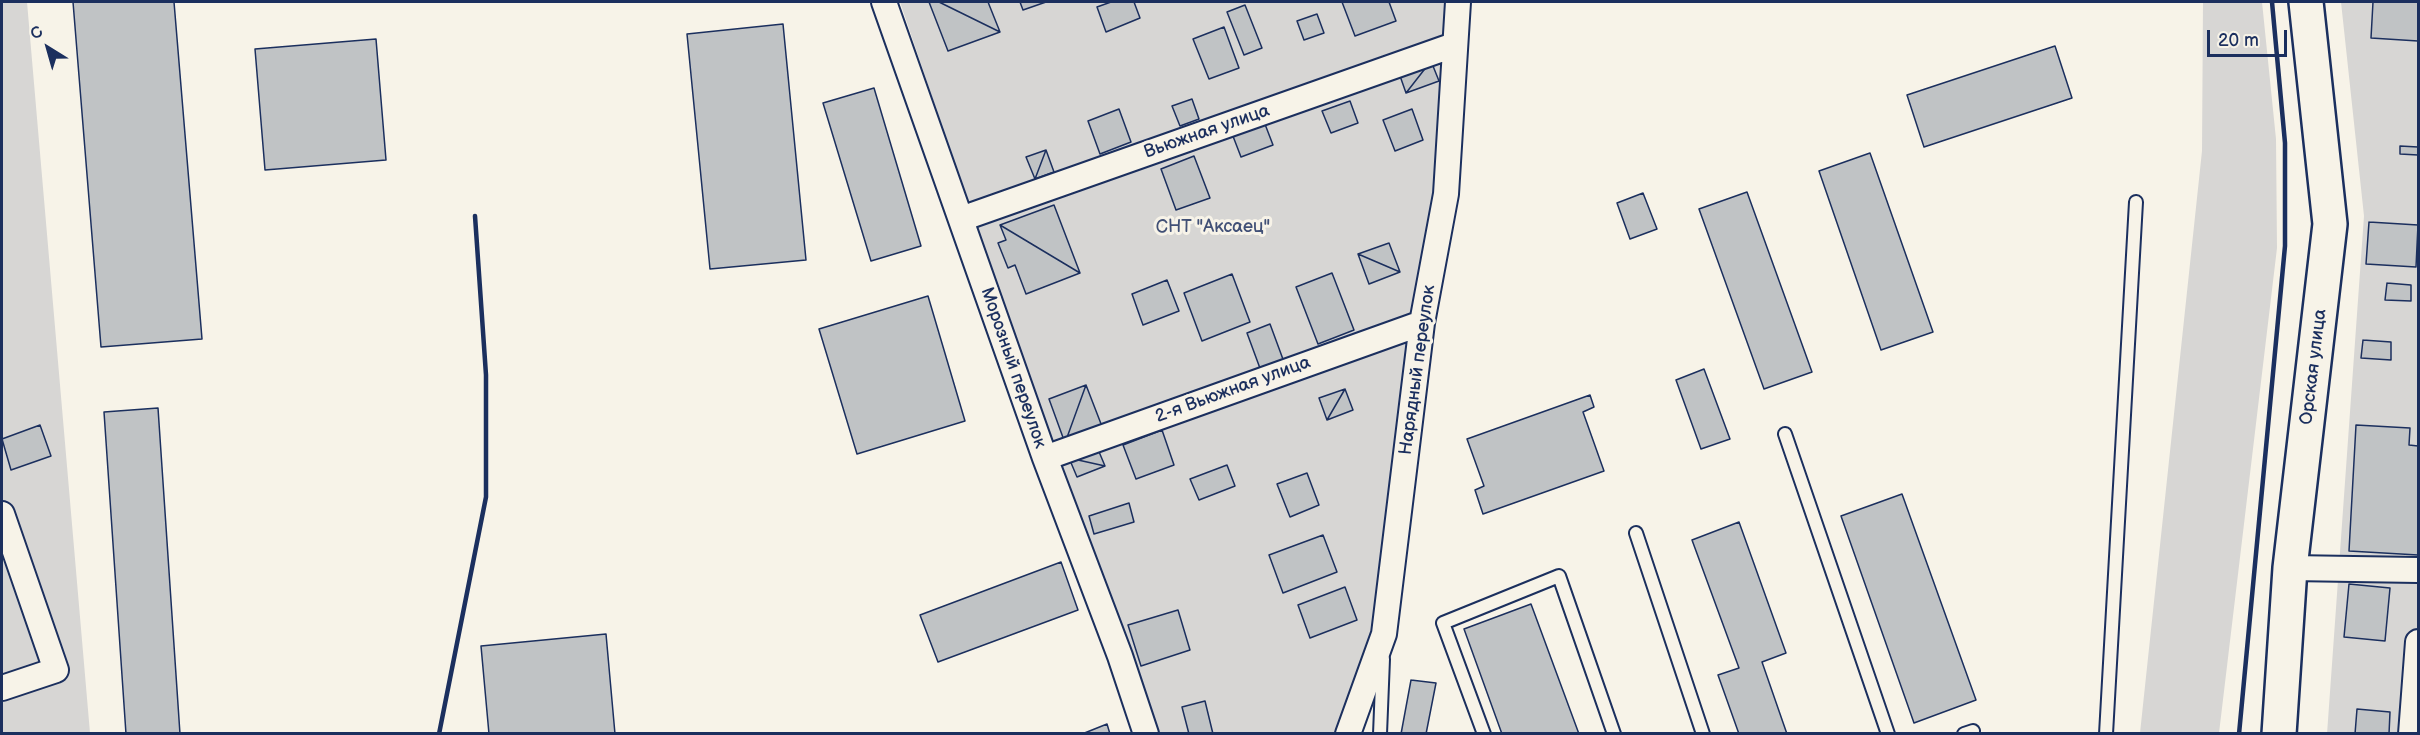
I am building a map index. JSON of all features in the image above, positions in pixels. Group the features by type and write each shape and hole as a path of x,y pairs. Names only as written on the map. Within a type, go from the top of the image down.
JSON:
{"main road":[{"name":"Орская улица","path":"2279,734 2290,568 2330,224 2307,2"}],"street":[{"name":"Морозный переулок","path":"884,2 1045,458 1120,656 1146,734"},
{"name":"Нарядный переулок","path":"1348,734 1384,634 1422,323 1446,194 1458,2"},
{"name":"Вьюжная улица","path":"961,219 1454,45"},
{"name":"2-я Вьюжная улица","path":"1045,458 1422,323"},
{"path":"2,514 56,670 2,688"},
{"path":"2290,568 2418,570"},
{"path":"2411,734 2418,642"}],"lane":[{"path":"2106,734 2136,202"},
{"path":"1785,434 1888,734"},
{"path":"1636,533 1703,734"},
{"path":"1484,734 1443,623 1558,576 1614,734"},
{"path":"1380,734 1384,634"}],"green space":[{"path":"2,2 27,2 90,733 2,733"},
{"name":"СНТ \"Аксаец\"","path":"900,2 1464,2 1405,537 1342,733 1147,733"},
{"path":"2203,2 2262,2 2276,139 2277,248 2219,733 2140,733 2202,151"},
{"path":"2341,2 2418,2 2418,733 2327,734 2364,216"}],"building":[{"path":"73,2 174,2 202,339 101,347"},
{"path":"929,2 939,2 1000,32 948,51"},
{"path":"939,2 988,2 1000,32"},
{"path":"1020,2 1046,2 1023,10"},
{"path":"1111,2 1134,2 1140,18 1106,32 1097,7"},
{"path":"1342,2 1389,2 1396,21 1355,36"},
{"path":"2373,2 2418,2 2418,41 2371,38"},
{"path":"1245,5 1262,48 1244,55 1227,12"},
{"path":"1317,14 1324,33 1304,40 1297,21"},
{"path":"783,24 806,260 710,269 687,34"},
{"path":"1224,27 1239,68 1209,79 1193,39"},
{"path":"376,39 386,160 265,170 255,49"},
{"path":"2055,46 2072,98 1924,147 1907,95"},
{"path":"1431,61 1406,93 1399,73"},
{"path":"1431,61 1439,81 1406,93"},
{"path":"874,88 921,246 871,261 823,103"},
{"path":"1192,99 1199,119 1180,126 1172,106"},
{"path":"1350,101 1358,123 1331,133 1322,111"},
{"path":"1119,109 1131,142 1100,154 1088,121"},
{"path":"1412,109 1423,140 1395,151 1383,120"},
{"path":"1263,119 1273,145 1241,157 1231,131"},
{"path":"2400,146 2418,147 2418,155 2400,154"},
{"path":"1046,150 1054,172 1035,179"},
{"path":"1046,150 1035,179 1026,157"},
{"path":"1870,153 1933,332 1881,350 1819,171"},
{"path":"1194,156 1210,198 1176,210 1161,169"},
{"path":"1747,192 1812,372 1764,389 1699,209"},
{"path":"1643,193 1657,229 1630,239 1617,203"},
{"path":"1054,205 1080,273 1000,225"},
{"path":"2369,222 2418,225 2416,267 2366,264"},
{"path":"1000,225 1080,273 1026,294 1015,265 1008,268 998,243 1006,240"},
{"path":"1389,243 1400,272 1358,254"},
{"path":"1358,254 1400,272 1369,284"},
{"path":"1332,273 1354,330 1318,344 1296,287"},
{"path":"1232,274 1250,322 1202,341 1184,293"},
{"path":"1167,280 1179,311 1143,325 1132,294"},
{"path":"2387,283 2411,285 2411,301 2385,300"},
{"path":"928,296 965,421 857,454 819,329"},
{"path":"1270,324 1284,362 1261,371 1247,333"},
{"path":"2363,340 2391,342 2391,360 2361,358"},
{"path":"1704,369 1730,439 1701,449 1676,380"},
{"path":"1086,385 1103,429 1065,443"},
{"path":"1086,385 1065,443 1049,399"},
{"path":"1345,389 1353,410 1327,420"},
{"path":"1345,389 1327,420 1319,398"},
{"path":"1590,395 1594,407 1583,412 1604,471 1483,514 1475,490 1484,486 1467,439"},
{"path":"158,408 180,734 126,734 104,412"},
{"path":"40,425 51,456 11,470 2,439"},
{"path":"2356,425 2410,428 2409,445 2418,446 2418,555 2349,551"},
{"path":"1162,430 1174,465 1136,479 1123,445"},
{"path":"1097,447 1105,466 1069,458"},
{"path":"1069,458 1105,466 1077,477"},
{"path":"1227,465 1235,486 1199,500 1190,479"},
{"path":"1307,473 1319,505 1290,517 1277,484"},
{"path":"1902,494 1976,700 1914,723 1841,516"},
{"path":"1129,503 1134,522 1094,534 1089,516"},
{"path":"1739,522 1786,653 1762,662 1787,734 1739,734 1718,675 1739,668 1692,540"},
{"path":"1323,535 1337,572 1283,593 1269,555"},
{"path":"1061,562 1078,610 938,662 920,615"},
{"path":"2349,584 2390,588 2385,641 2344,637"},
{"path":"1345,587 1357,620 1310,638 1298,605"},
{"path":"1531,604 1579,734 1502,734 1464,629"},
{"path":"1178,610 1190,650 1141,666 1128,625"},
{"path":"606,634 615,734 489,734 481,646"},
{"path":"1411,680 1436,683 1426,734 1401,734"},
{"path":"1205,701 1213,734 1189,734 1182,707"},
{"path":"2357,709 2390,712 2389,734 2355,734"},
{"path":"1107,724 1110,734 1082,734"}],"railway":[{"path":"2239,734 2285,246 2285,143 2272,2"},
{"path":"439,734 486,497 486,375 475,216"}]}
